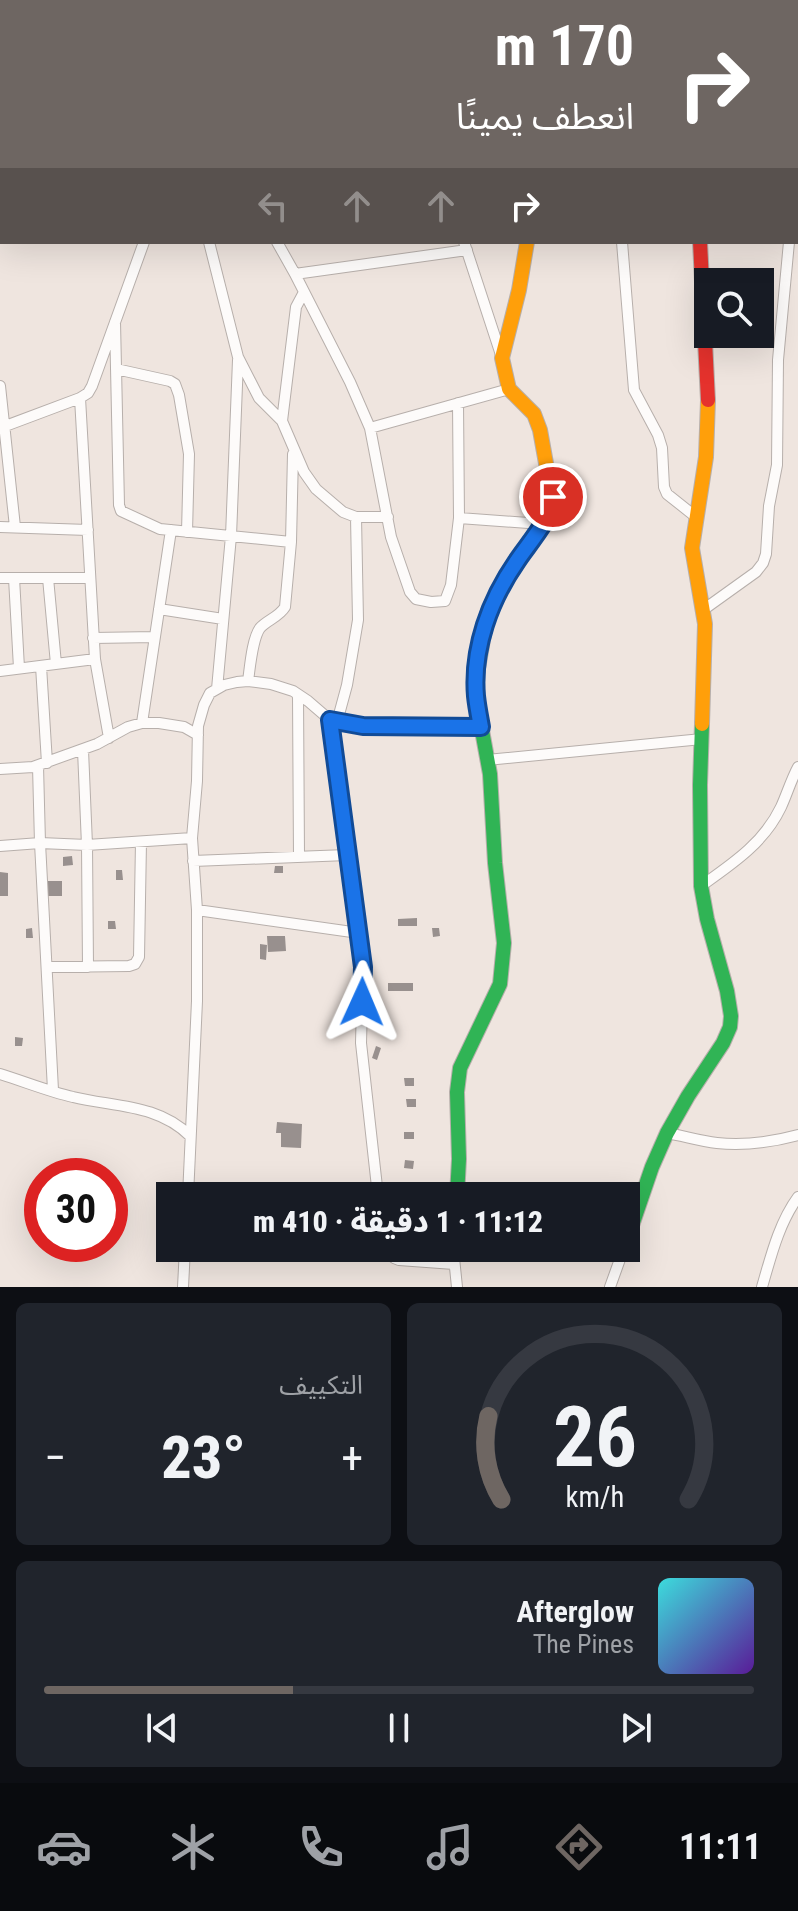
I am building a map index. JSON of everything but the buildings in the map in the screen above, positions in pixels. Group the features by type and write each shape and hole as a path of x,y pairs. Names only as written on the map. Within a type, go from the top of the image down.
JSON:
{"street":[{"path":"2,427 88,393 143,244"},
{"path":"210,244 238,357 259,398 282,421 304,472 316,489 343,512 356,517 388,517"},
{"path":"278,244 350,382 370,428 391,537 410,592 416,599 431,602 445,601 451,585 459,518 458,403"},
{"path":"502,358 527,244"},
{"path":"622,244 634,390 658,435 667,494 696,517"},
{"path":"640,1202 667,1133 723,1043 731,1016 701,886 700,785 705,624 692,548 706,457 708,403 700,244"},
{"path":"703,610 756,572 766,554 769,506 777,465 778,360 789,244"},
{"path":"295,274 465,246 502,358 509,389 534,414 540,430 553,502 488,611 480,649 476,698 490,774 504,943 500,984 460,1068 457,1092 458,1182"},
{"path":"282,421 296,307 304,292"},
{"path":"115,322 121,511 160,529 291,542"},
{"path":"217,689 231,536 238,357"},
{"path":"116,369 175,384 189,454 187,532"},
{"path":"0,386 15,527"},
{"path":"370,428 509,389"},
{"path":"80,398 93,638 109,738"},
{"path":"248,681 256,636 261,626 283,612 285,607 294,450"},
{"path":"356,517 358,620 347,685 333,721 364,979 361,1043 376,1182"},
{"path":"459,518 542,524"},
{"path":"0,527 88,530"},
{"path":"142,723 171,530"},
{"path":"0,578 90,578"},
{"path":"14,578 19,668"},
{"path":"48,578 56,664"},
{"path":"159,609 223,619"},
{"path":"93,638 155,637"},
{"path":"0,671 95,659"},
{"path":"41,666 40,843 53,1090"},
{"path":"188,1182 197,1001 197,910 192,838 198,735 204,705 210,693 224,685 248,681 271,684 298,695 333,721 363,726 481,727"},
{"path":"298,695 299,856"},
{"path":"0,769 42,764 83,750 142,723 184,727 198,735"},
{"path":"487,760 702,739"},
{"path":"83,750 88,967"},
{"path":"701,886 756,844 780,808 798,767"},
{"path":"0,846 40,843 87,845 192,838"},
{"path":"47,967 135,964 139,957 141,842"},
{"path":"193,861 347,855"},
{"path":"197,910 359,933"},
{"path":"0,1074 70,1097 139,1108 164,1116 180,1125 190,1136"},
{"path":"667,1133 734,1144 798,1135"},
{"path":"762,1287 786,1215 798,1197"},
{"path":"183,1287 184,1262"},
{"path":"426,1262 454,1264 457,1287"},
{"path":"610,1287 619,1262"}],"traffic: fast":[{"path":"458,1182 457,1092 460,1068 500,984 504,943 490,774 476,698 476,680 488,611 533,536"},
{"path":"640,1202 667,1133 730,1027 727,991 701,886 702,724"}],"traffic: slow":[{"path":"527,244 502,358 509,389 534,414 540,430 553,502 533,536"},
{"path":"702,724 705,624 692,548 706,457 708,400"}],"traffic: jam":[{"path":"700,244 708,400"}],"route":[{"path":"362,1002 363,967 330,720 363,726 481,727 476,680 488,611 514,564 547,516 553,497"}]}
